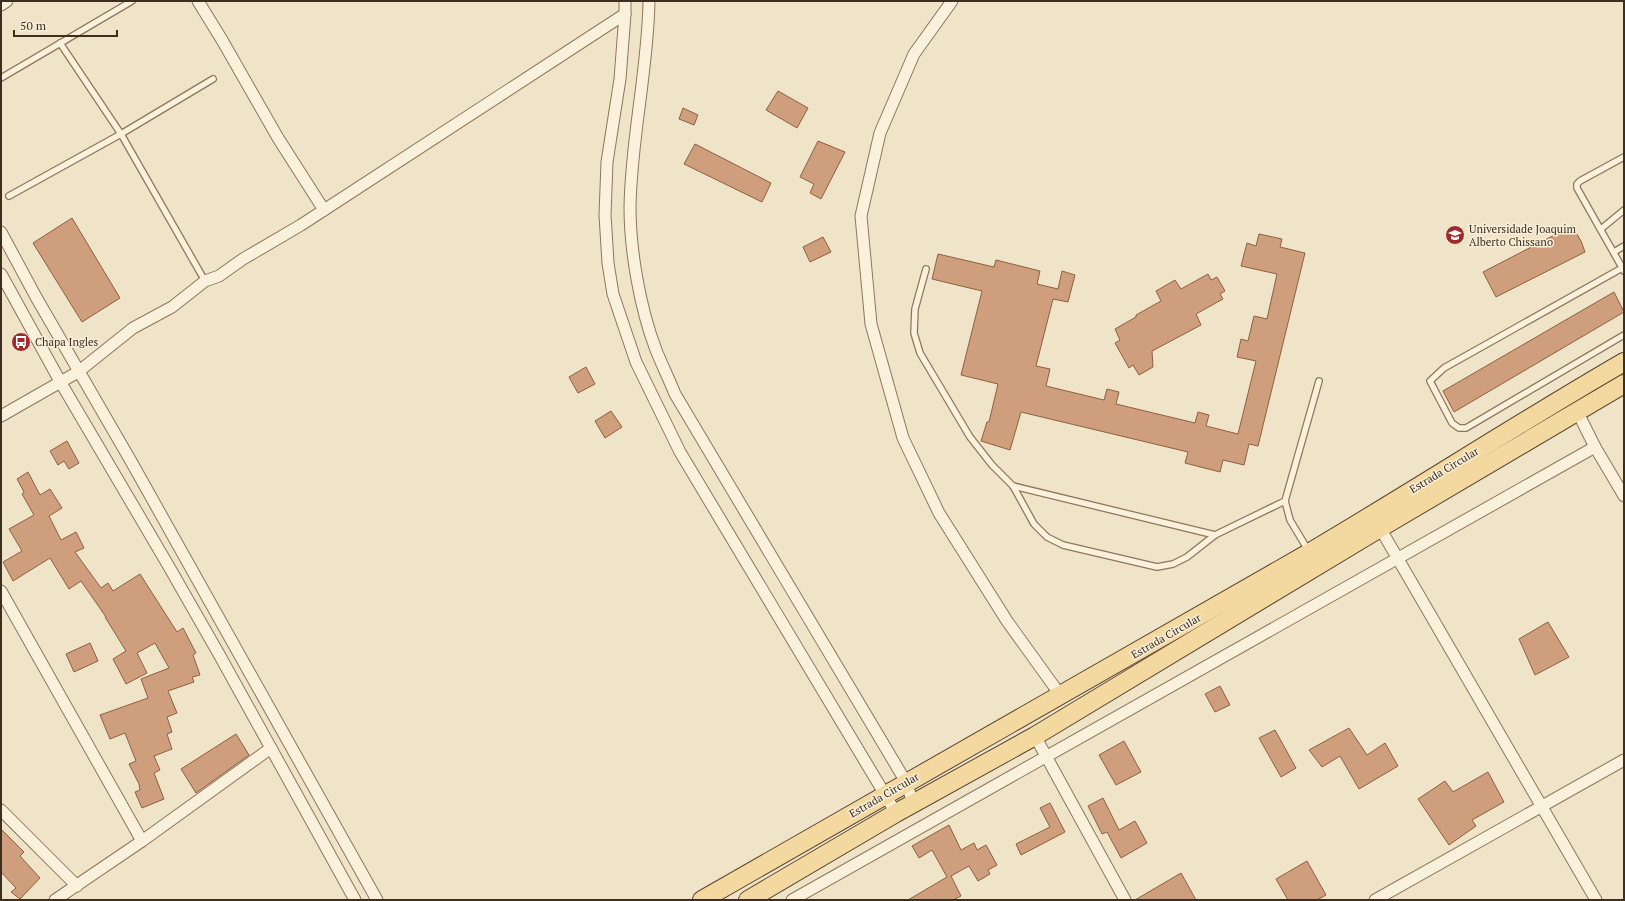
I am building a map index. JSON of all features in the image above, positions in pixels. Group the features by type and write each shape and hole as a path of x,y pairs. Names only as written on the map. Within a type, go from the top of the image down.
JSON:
{"main road":[{"name":"Estrada Circular","path":"702,900 906,782 1061,696 1310,552 1624,362"},
{"path":"756,898 896,813 1035,736 1380,528 1624,384"}],"street":[{"path":"1,5 8,1"},
{"path":"198,1 278,138 324,210"},
{"path":"625,1 626,14 620,79 608,162 605,215 608,263 613,294 636,362 680,452 896,813"},
{"path":"649,1 645,62 639,106 630,207 633,255 641,300 655,348 676,394 906,782 914,803"},
{"path":"952,1 914,54 880,133 861,216 871,324 903,438 939,513 1007,621 1061,696"},
{"path":"1,416 61,383 78,372 133,328 172,308 205,281 219,276 324,210 626,14"},
{"path":"1,232 78,372 132,463 377,900"},
{"path":"1,274 61,383 168,565 355,900"},
{"path":"1578,411 1595,447 1624,496"},
{"path":"792,900 1595,447"},
{"path":"1380,528 1596,900"},
{"path":"1,591 142,841"},
{"path":"1035,736 1125,900"},
{"path":"55,900 142,841 271,748"},
{"path":"1375,900 1624,760"},
{"path":"1,810 77,886"}],"lane":[{"path":"1,78 132,1"},
{"path":"60,43 121,134 205,281"},
{"path":"9,196 121,134 213,79"},
{"path":"1624,157 1577,184 1576,188 1623,269 1444,368 1430,381 1452,423 1459,428 1466,428 1624,335"},
{"path":"1601,229 1624,210"},
{"path":"1614,252 1624,246"},
{"path":"926,269 915,309 914,333 920,353 970,437 992,465 1013,486 1034,524 1047,537 1063,545 1157,566 1173,564 1215,535 1285,501"},
{"path":"1310,552 1290,520 1285,501 1319,381"},
{"path":"1013,486 1215,535"}],"building":[{"path":"778,91 808,108 797,128 766,110"},
{"path":"683,108 698,115 694,125 679,119"},
{"path":"818,141 845,152 821,199 810,193 814,184 800,177"},
{"path":"695,144 771,183 762,202 684,164"},
{"path":"72,218 120,298 82,322 33,243"},
{"path":"1572,226 1581,241 1585,252 1496,297 1483,272"},
{"path":"1259,234 1282,239 1280,247 1305,253 1258,446 1249,444 1244,465 1223,460 1220,472 1185,463 1188,452 1021,412 1010,450 981,441 987,422 989,422 998,384 961,375 982,291 932,279 938,254 994,267 996,260 1040,271 1037,284 1058,289 1062,271 1075,275 1068,302 1053,299 1036,366 1050,369 1046,386 1104,400 1107,389 1119,392 1116,404 1195,423 1198,412 1209,415 1206,426 1238,434 1256,361 1237,357 1241,339 1248,341 1254,316 1267,319 1277,274 1241,266 1247,243 1256,246"},
{"path":"823,237 831,252 810,262 803,247"},
{"path":"1208,274 1211,280 1217,277 1225,291 1220,294 1223,299 1196,314 1201,325 1152,351 1153,367 1139,375 1133,365 1129,368 1115,343 1120,340 1115,329 1161,301 1156,291 1175,280 1181,289"},
{"path":"1614,292 1624,312 1454,412 1443,391"},
{"path":"586,367 595,384 578,393 569,377"},
{"path":"611,411 622,427 605,438 595,421"},
{"path":"67,441 79,463 69,469 64,461 58,465 50,451"},
{"path":"28,472 40,495 50,489 62,508 49,516 61,540 76,532 84,548 75,552 101,588 108,583 113,591 140,574 177,632 183,628 196,653 193,655 200,675 192,677 194,682 168,691 177,713 167,717 172,732 167,734 172,749 154,756 160,770 154,773 164,799 142,808 135,792 140,790 139,784 129,764 136,761 125,733 110,739 100,715 148,698 141,679 169,668 155,643 137,653 147,673 126,684 113,659 126,651 106,617 81,581 69,589 50,558 13,581 3,562 22,551 9,529 34,515 22,494 24,492 17,479"},
{"path":"1548,622 1569,657 1535,675 1519,639"},
{"path":"90,643 98,661 74,672 66,654"},
{"path":"1220,686 1230,705 1215,712 1205,694"},
{"path":"1349,728 1367,755 1385,743 1398,766 1359,789 1340,756 1322,767 1309,750"},
{"path":"1275,730 1296,768 1281,777 1259,738"},
{"path":"236,734 249,755 196,793 181,769"},
{"path":"1124,741 1141,772 1116,785 1099,755"},
{"path":"1488,772 1504,802 1472,820 1476,826 1449,845 1418,799 1445,781 1453,792"},
{"path":"1103,798 1119,830 1135,821 1147,843 1121,858 1107,832 1102,834 1088,806"},
{"path":"1050,803 1065,832 1021,855 1016,844 1050,827 1040,808"},
{"path":"949,825 961,850 974,843 977,850 986,845 997,865 988,870 990,874 978,881 969,866 951,876 961,896 953,900 908,900 947,877 932,850 919,858 912,846"},
{"path":"1,829 24,852 20,856 40,878 20,899 11,892 16,888 1,872"},
{"path":"1307,861 1326,895 1317,900 1288,900 1276,879"},
{"path":"1181,873 1196,900 1135,900"}],"place":[{"name":"Universidade Joaquim Alberto Chissano","path":"1455,235"},
{"name":"Chapa Ingles","path":"21,342"}]}
